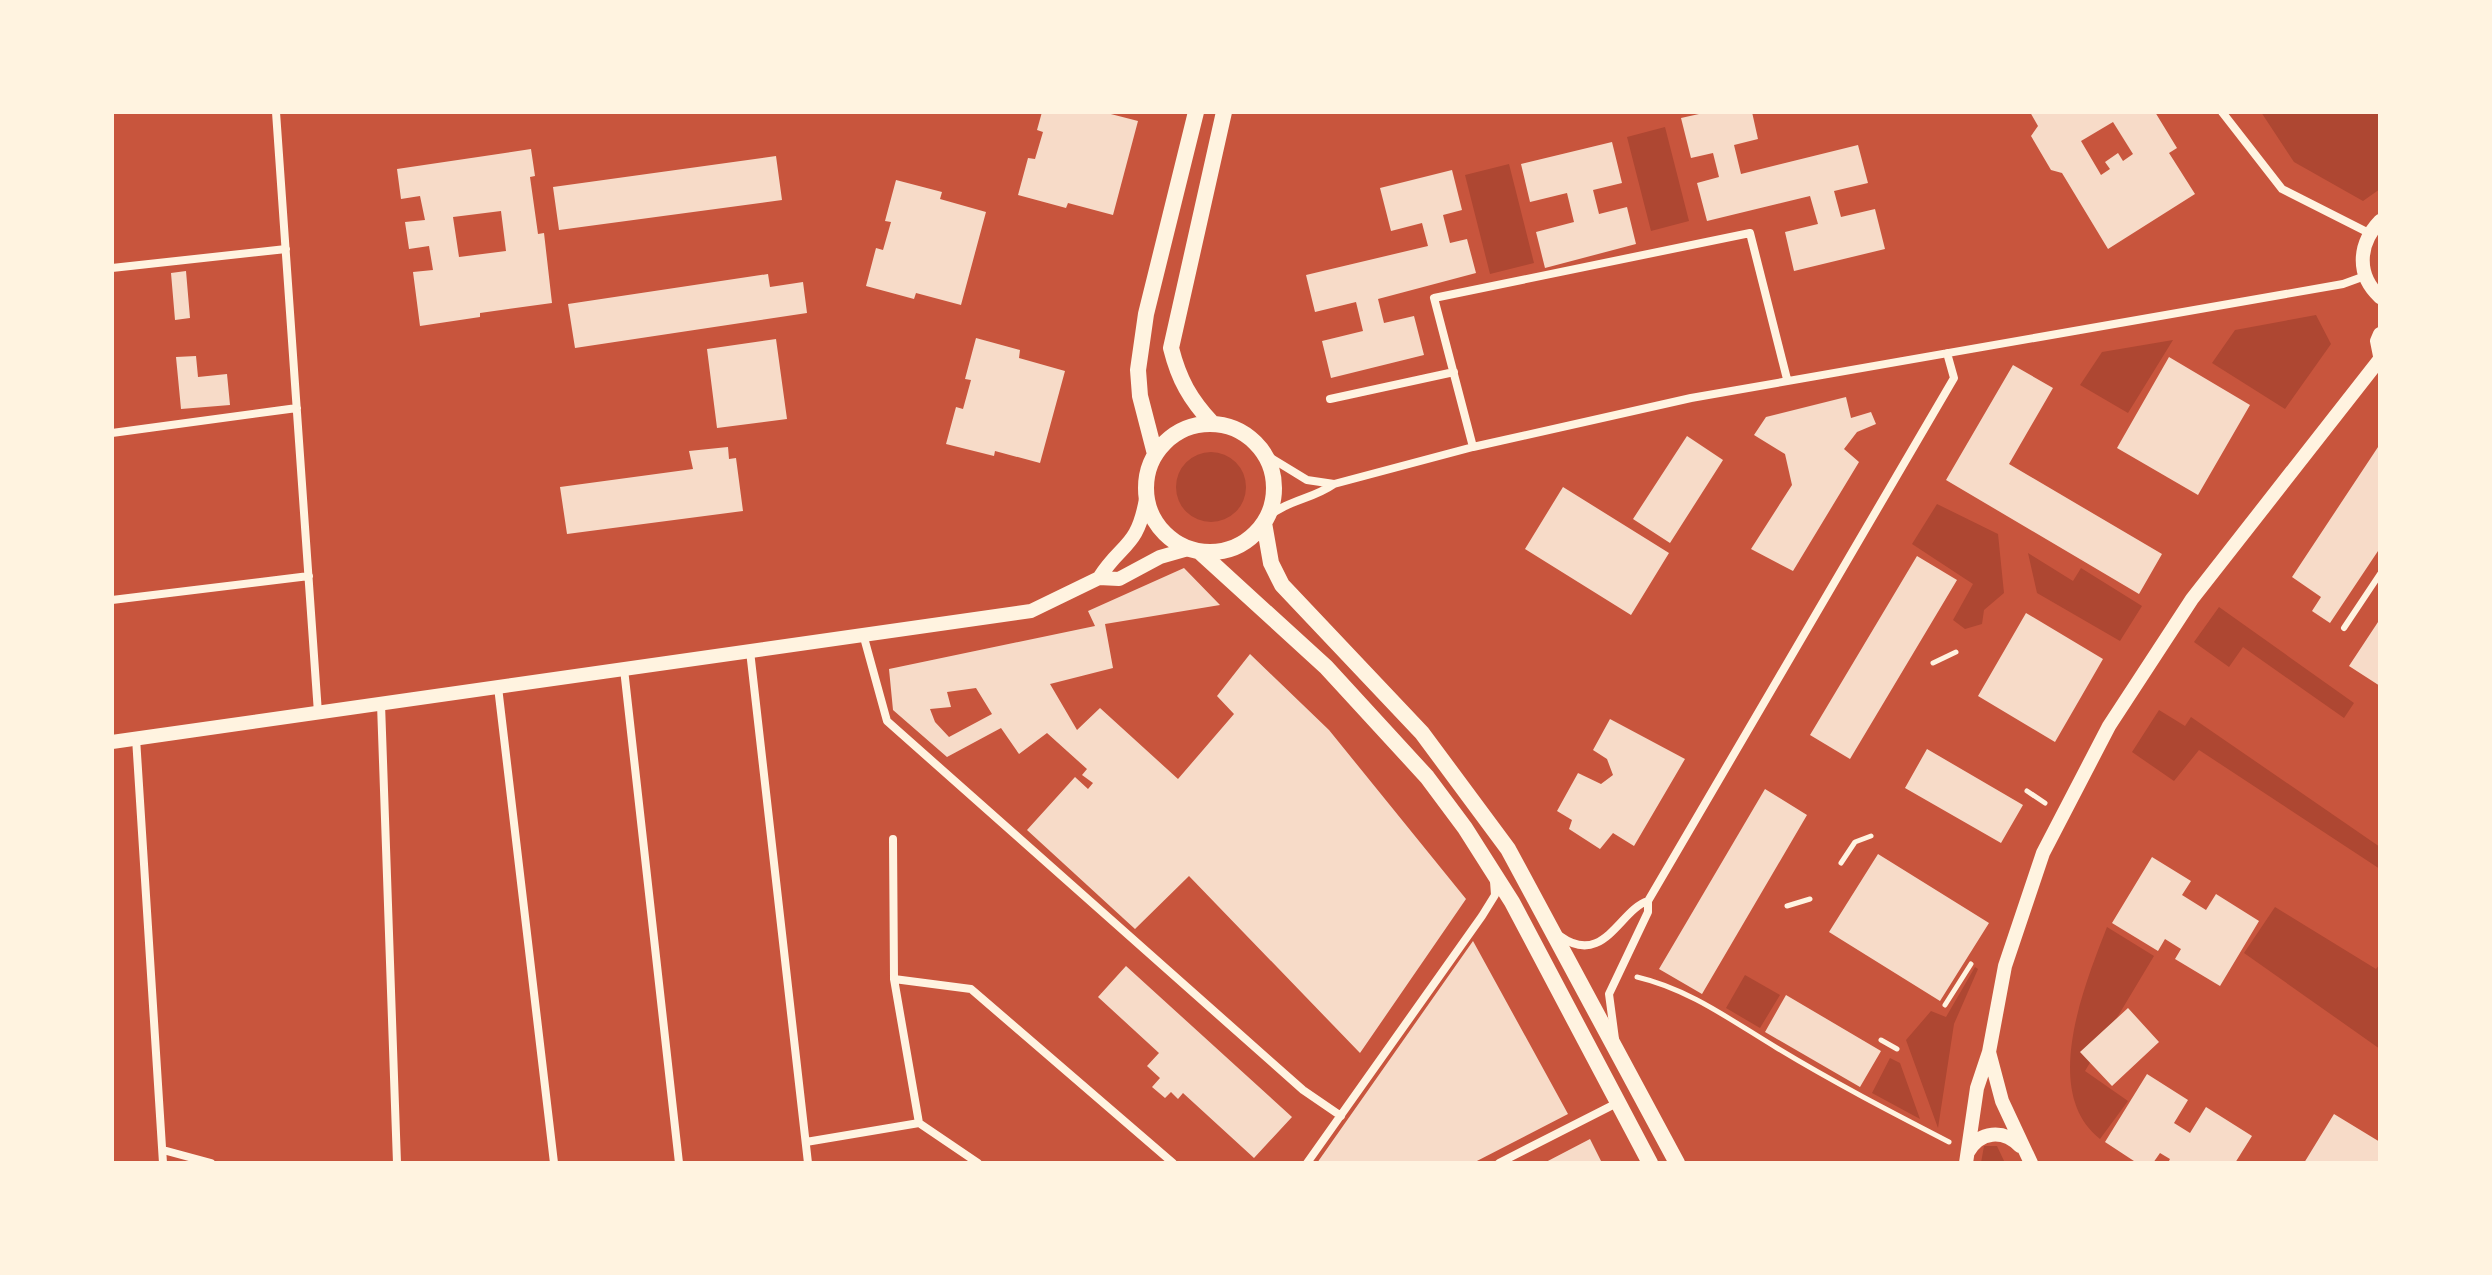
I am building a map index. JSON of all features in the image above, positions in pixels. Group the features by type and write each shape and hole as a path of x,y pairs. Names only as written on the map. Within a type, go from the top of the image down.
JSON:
{"main road":[{"path":"1155,454 1140,396 1138,370 1146,314 1196,112"},
{"path":"1212,423 1191,400 1178,377 1171,348 1224,112"},
{"path":"1194,550 1235,548 1254,536 1266,520 1274,497 1274,476 1266,455 1252,438 1233,428 1212,423 1189,426 1170,437 1155,454 1146,476 1146,499 1159,527 1194,550 1326,667 1427,777 1494,872 1650,1163"},
{"path":"1266,520 1271,563 1282,585 1452,769 1508,849 1555,931 1677,1163"}],"street":[{"path":"276,112 318,713"},
{"path":"2222,112 2282,189 2369,233"},
{"path":"2380,221 2369,233 2362,261 2365,276 2380,297"},
{"path":"1473,447 1434,298 1750,233 1787,379"},
{"path":"112,268 286,249"},
{"path":"1266,520 1290,502 1319,495 1334,484 1473,447 1787,379 2343,284 2365,276"},
{"path":"1967,1157 1977,1088 1989,1052 2005,966 2043,853 2109,726 2192,599 2380,358 2377,341 2380,334"},
{"path":"1617,1047 1609,994 1616,972 1648,912 1648,901 1954,378 1947,353"},
{"path":"1330,399 1454,372"},
{"path":"112,433 297,408"},
{"path":"1266,455 1307,480 1334,484"},
{"path":"1099,578 1109,562 1137,536 1146,499"},
{"path":"112,742 1031,611 1099,578 1119,579 1160,557 1194,550"},
{"path":"112,600 309,576"},
{"path":"863,634 887,721 1303,1090 1341,1116"},
{"path":"750,651 808,1163"},
{"path":"624,669 679,1163"},
{"path":"498,687 554,1163"},
{"path":"381,704 397,1163"},
{"path":"136,738 163,1163"},
{"path":"893,839 894,979 919,1123"},
{"path":"1307,1163 1482,916 1495,895 1494,872"},
{"path":"1555,931 1562,938 1581,945 1609,937 1636,904 1648,901"},
{"path":"894,979 971,989 1173,1163"},
{"path":"1989,1052 2002,1101 2020,1146 2031,1163"},
{"path":"1499,1163 1618,1102"},
{"path":"806,1142 919,1123 978,1163"},
{"path":"1967,1157 1973,1143 1992,1134 2013,1139 2020,1146"},
{"path":"163,1150 211,1163"}],"lane":[{"path":"2344,628 2380,574"}],"path":[{"path":"1933,663 1956,652"},
{"path":"2027,791 2045,803"},
{"path":"1841,863 1855,842 1871,836"},
{"path":"1787,906 1810,899"},
{"path":"1945,1005 1971,964"},
{"path":"1616,972 1666,984 1967,1157"},
{"path":"1881,1040 1897,1049"}],"shaded area":[{"path":"2261,112 2380,112 2380,189 2363,201 2294,162"},
{"path":"1665,127 1689,221 1651,231 1627,137"},
{"path":"1509,164 1534,263 1490,274 1465,175"},
{"path":"2316,315 2331,344 2285,409 2212,363 2235,330"},
{"path":"2173,340 2128,413 2080,385 2102,352"},
{"path":"1211,452 1236,462 1246,487 1236,512 1211,522 1186,512 1176,487 1186,462"},
{"path":"1937,504 1998,534 2004,593 1984,610 1982,624 1965,629 1953,620 1973,584 1912,544"},
{"path":"2028,553 2073,581 2081,568 2142,606 2120,641 2037,593"},
{"path":"2219,607 2354,703 2344,718 2243,647 2229,667 2194,642"},
{"path":"2159,710 2185,726 2191,717 2380,847 2380,869 2199,750 2174,781 2132,752"},
{"path":"2275,907 2376,969 2380,964 2380,1049 2244,953"},
{"path":"2107,927 2154,956 2085,1071 2128,1101 2100,1139 2082,1119 2073,1094 2070,1066 2079,1007"},
{"path":"1975,967 1978,969 1954,1024 1938,1128 1906,1040 1931,1011 1946,1017"},
{"path":"1745,975 1780,995 1760,1028 1726,1008"},
{"path":"1890,1058 1900,1063 1920,1119 1872,1093"},
{"path":"1984,1146 1997,1146 2005,1163 1981,1163"}],"building":[{"path":"1042,112 1103,112 1138,121 1113,215 1068,203 1066,208 1018,195 1028,158 1035,159 1043,132 1037,130"},
{"path":"1708,112 1752,112 1758,139 1734,145 1741,174 1858,145 1868,183 1834,191 1841,217 1875,209 1885,249 1794,271 1785,232 1818,224 1810,196 1707,221 1697,183 1719,177 1713,153 1691,158 1681,118"},
{"path":"2030,112 2155,112 2177,148 2169,153 2195,194 2108,249 2062,173 2051,170 2031,136 2038,126","holes":["2113,122 2133,154 2123,161 2118,153 2105,162 2110,169 2101,175 2081,141"]},
{"path":"1612,142 1622,183 1593,190 1599,214 1627,207 1636,244 1545,268 1536,232 1574,222 1567,193 1530,202 1521,164"},
{"path":"531,149 535,176 530,177 538,234 544,233 552,303 480,313 480,317 420,326 413,272 433,270 429,246 409,249 405,222 425,220 420,196 401,199 397,169","holes":["501,211 506,251 459,257 453,217"]},
{"path":"776,156 782,200 559,230 553,187"},
{"path":"1452,170 1462,210 1443,215 1450,243 1467,239 1476,273 1378,299 1384,323 1414,316 1424,355 1331,378 1322,341 1363,331 1356,302 1315,312 1306,275 1428,246 1422,223 1391,231 1380,188"},
{"path":"896,180 942,192 940,199 986,212 961,305 916,293 914,299 866,286 876,248 883,250 891,222 885,221"},
{"path":"186,271 190,318 175,320 171,273"},
{"path":"768,274 770,287 803,282 807,313 575,348 568,304"},
{"path":"976,338 1020,350 1019,358 1065,371 1040,463 995,451 994,456 946,444 956,407 963,409 971,380 965,379"},
{"path":"776,339 787,419 717,428 707,349"},
{"path":"196,356 198,377 227,374 230,405 181,409 176,357"},
{"path":"2169,357 2250,405 2198,495 2117,448"},
{"path":"2013,365 2053,388 2009,464 2162,554 2139,594 1946,480"},
{"path":"1846,397 1851,418 1871,412 1876,424 1857,432 1844,449 1859,462 1793,571 1751,549 1792,485 1785,454 1754,435 1766,417"},
{"path":"1687,436 1723,460 1670,543 1633,519"},
{"path":"2380,444 2380,548 2330,623 2312,611 2321,597 2292,577"},
{"path":"728,447 729,459 736,458 743,511 567,534 560,487 693,469 689,451"},
{"path":"1563,487 1669,553 1631,615 1525,549"},
{"path":"1917,556 1957,580 1850,759 1810,735"},
{"path":"1184,568 1220,605 1105,624 1113,668 1050,684 1077,730 1100,708 1178,779 1234,714 1217,696 1250,654 1329,730 1466,899 1360,1053 1189,876 1135,929 1027,830 1075,777 1088,789 1093,783 1082,775 1087,769 1047,733 1019,754 1001,728 947,757 893,710 889,669 1095,626 1088,611","holes":["976,688 992,714 949,737 935,722 930,709 951,707 947,692"]},
{"path":"2026,613 2103,659 2055,742 1978,696"},
{"path":"2380,619 2380,686 2349,666"},
{"path":"1610,719 1685,759 1634,846 1613,833 1600,849 1569,829 1572,820 1557,811 1578,773 1601,784 1613,775 1607,759 1593,750"},
{"path":"1927,749 2023,805 2001,843 1905,788"},
{"path":"1765,789 1807,815 1702,994 1659,969"},
{"path":"1878,854 1989,923 1940,1001 1829,932"},
{"path":"2152,857 2191,881 2182,895 2206,910 2216,894 2259,921 2220,986 2175,959 2181,949 2165,939 2158,951 2112,923"},
{"path":"1473,941 1568,1114 1473,1163 1317,1163"},
{"path":"1126,966 1292,1117 1254,1158 1183,1093 1178,1099 1171,1092 1165,1098 1152,1087 1160,1078 1147,1066 1159,1053 1098,997"},
{"path":"1786,995 1881,1051 1860,1087 1765,1032"},
{"path":"2128,1008 2159,1042 2112,1086 2080,1052"},
{"path":"2147,1074 2188,1100 2174,1123 2190,1133 2206,1107 2252,1136 2235,1163 2168,1163 2170,1159 2160,1153 2153,1163 2137,1163 2105,1142"},
{"path":"2334,1114 2380,1142 2380,1163 2304,1163"},
{"path":"1590,1139 1602,1163 1544,1163"}]}
